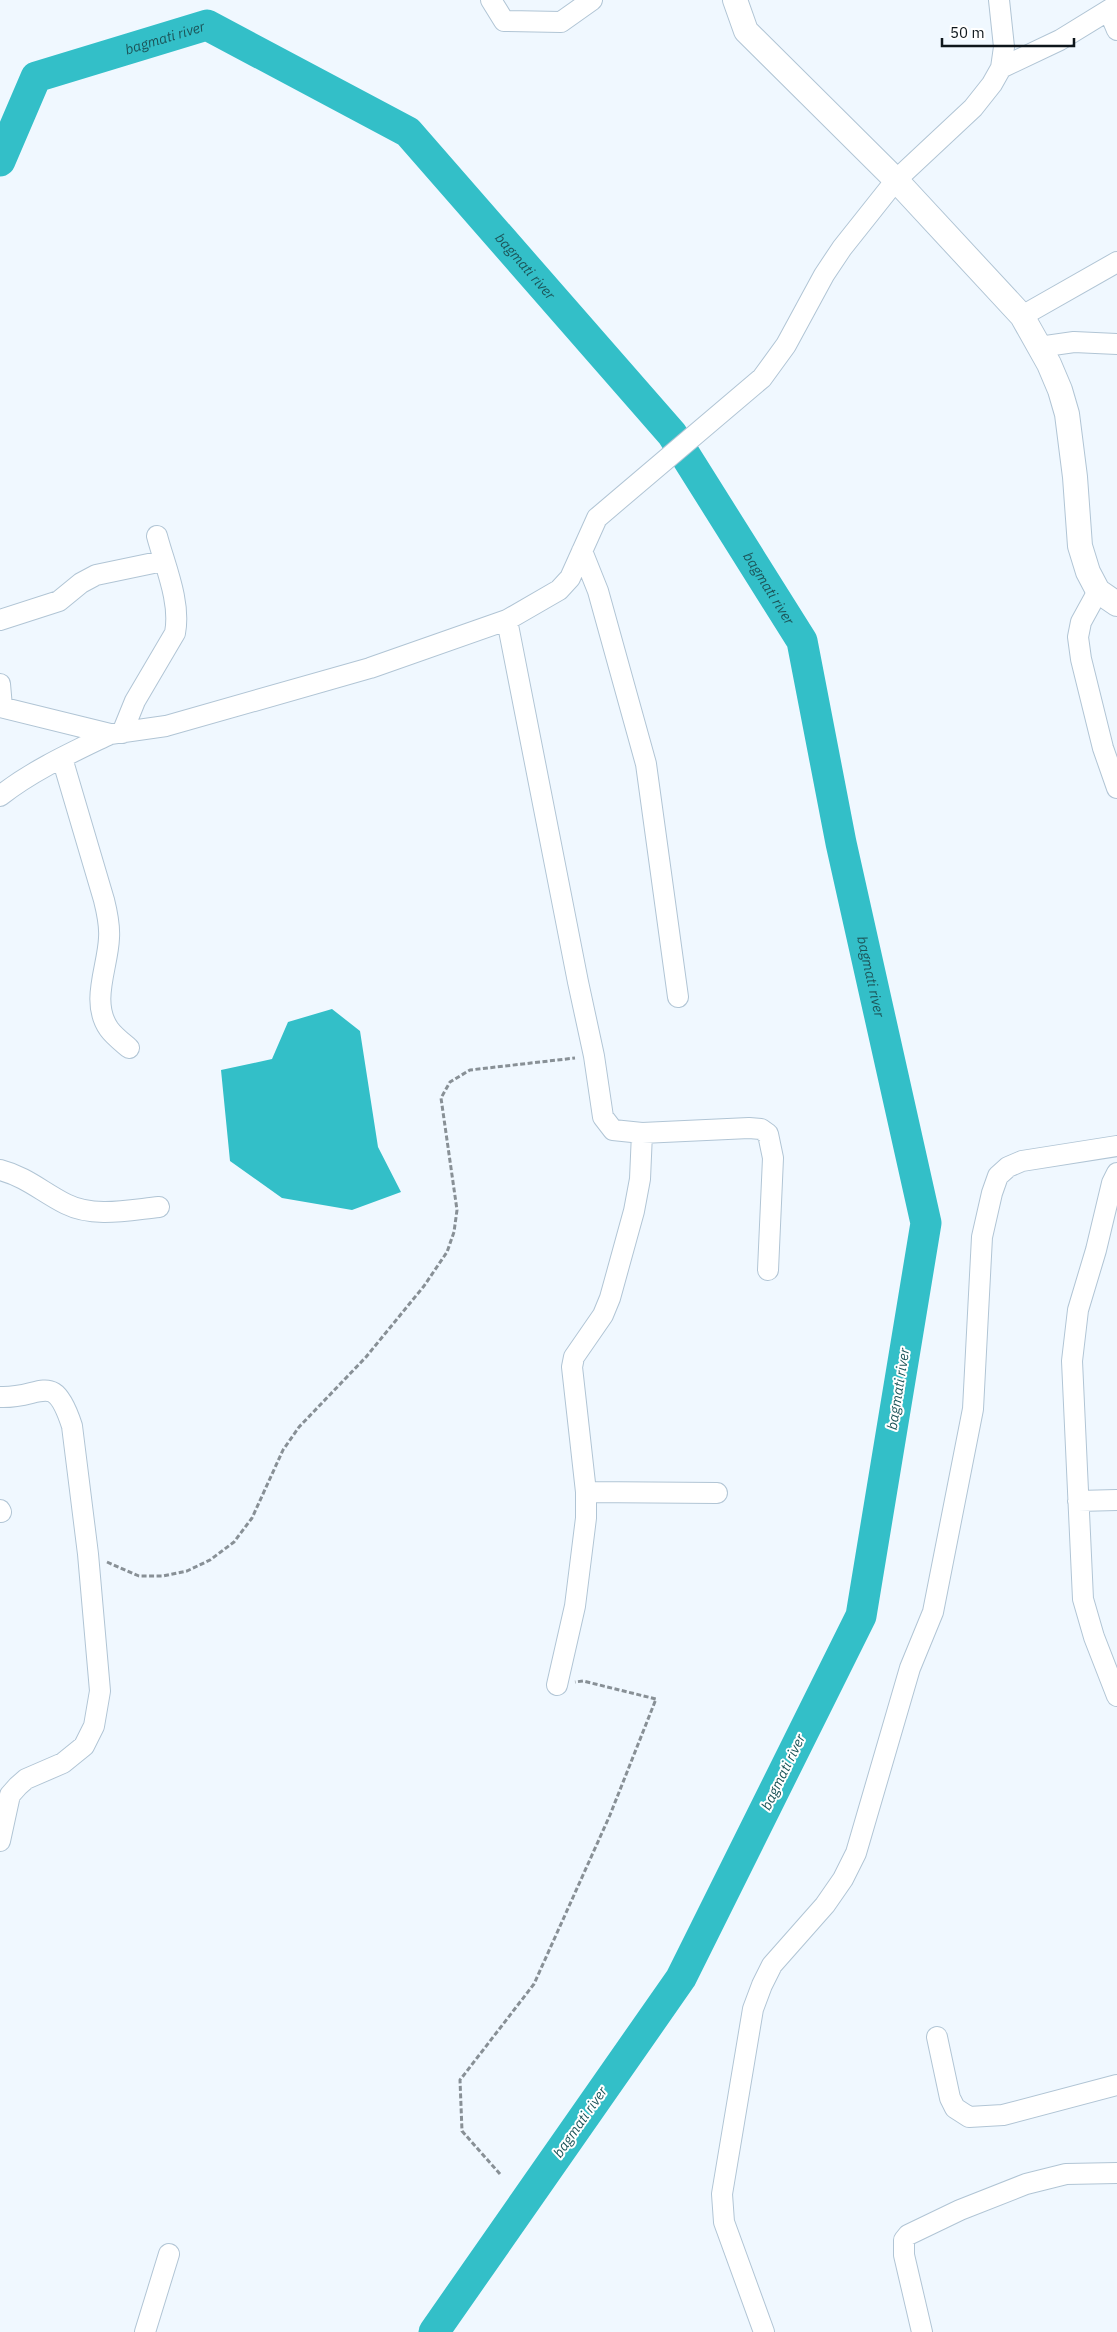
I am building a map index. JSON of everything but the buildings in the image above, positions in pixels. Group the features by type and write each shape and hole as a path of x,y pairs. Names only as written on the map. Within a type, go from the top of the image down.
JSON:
{"street":[{"path":"492,0 504,21 561,22 592,0"},
{"path":"736,0 746,31 896,180 1022,316 1040,347 1060,390 1067,414 1075,477 1080,546 1088,572 1108,597 1081,622 1078,637 1081,659 1103,748 1117,788"},
{"path":"0,796 11,787 62,758 116,734 166,726 339,677 507,620 558,590 570,578 596,518 762,378 786,346 824,275 842,248 896,180 973,108 992,84 1002,68 1004,48 999,0"},
{"path":"1002,68 1060,40 1113,8 1117,30"},
{"path":"1022,316 1117,262"},
{"path":"1040,347 1074,342 1117,344"},
{"path":"116,734 175,633 177,621 176,608 157,536"},
{"path":"582,551 598,591 646,764 678,996"},
{"path":"0,620 59,601 81,583 96,575 163,561"},
{"path":"507,620 594,1056 605,1122 613,1130 642,1133 749,1128 761,1129 768,1134 773,1158 768,1270"},
{"path":"0,684 1,707 116,734"},
{"path":"62,758 104,900 108,920 110,939 101,989 101,1006 109,1028 128,1048"},
{"path":"557,1685 575,1606 586,1518 586,1492 572,1367 574,1357 603,1315 610,1298 634,1211 640,1179 642,1133"},
{"path":"764,2332 724,2222 722,2194 754,2009 772,1965 825,1905 843,1879 856,1852 910,1668 933,1612 973,1409 982,1237 992,1193 998,1176 1008,1167 1022,1161 1117,1146"},
{"path":"0,1170 26,1179 66,1204 79,1209 110,1212 159,1207"},
{"path":"1117,1173 1112,1183 1096,1250 1078,1310 1072,1361 1083,1599 1094,1637 1117,1696"},
{"path":"0,1398 47,1390 55,1392 65,1406 72,1426 88,1554 100,1691 94,1726 84,1746 75,1756 64,1763 26,1779 10,1795 0,1841"},
{"path":"586,1492 717,1494"},
{"path":"1078,1501 1117,1500"},
{"path":"937,2037 950,2098 955,2108 969,2117 1003,2115 1117,2085"},
{"path":"922,2332 904,2255 904,2240 908,2235 967,2206 1026,2184 1066,2174 1117,2173"},
{"path":"145,2332 170,2254"}],"path":[{"path":"88,1554 139,1576 163,1576 194,1568 210,1560 234,1542 252,1518 283,1450 299,1427 366,1357 424,1286 447,1252 454,1232 457,1210 441,1098 450,1082 470,1070 594,1056"},
{"path":"500,2174 462,2131 460,2080 534,1984 610,1816 656,1699 584,1681 557,1685"}],"water":[{"path":"332,1009 360,1031 378,1147 401,1192 352,1210 282,1198 230,1161 221,1070 272,1059 288,1022"}],"waterway":[{"name":"bagmati river","path":"0,161 36,77 207,25 408,132 672,434 802,641 841,843 926,1223 861,1616 681,1978 434,2332"}]}
